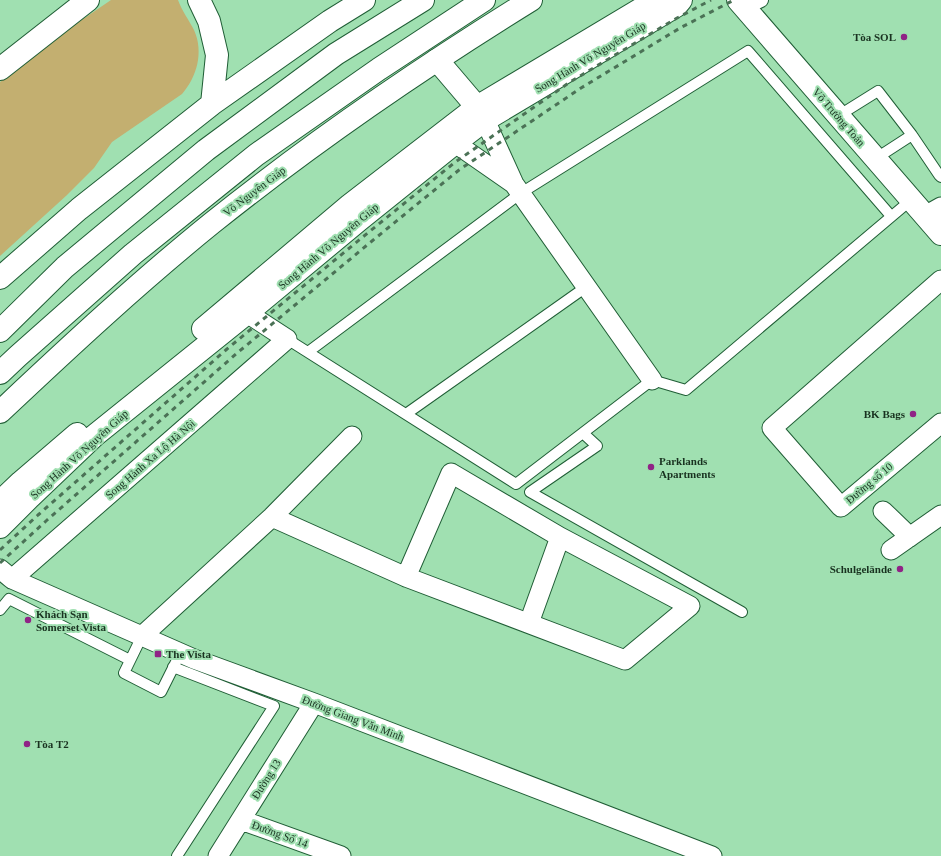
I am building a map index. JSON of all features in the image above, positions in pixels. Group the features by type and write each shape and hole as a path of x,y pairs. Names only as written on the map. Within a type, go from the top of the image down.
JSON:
{"main road":[{"path":"0,69 88,0"},
{"path":"199,0 209,21 217,55 212,104"},
{"path":"0,278 84,204 212,104 330,21 364,0"},
{"path":"0,331 65,268 206,150 336,54 423,0"},
{"path":"0,373 133,254 256,155 379,69 484,0"},
{"name":"Võ Nguyên Giáp","path":"0,412 126,297 212,223 296,159 382,97 470,37 531,0"},
{"name":"Song Hành Võ Nguyên Giáp","path":"0,502 98,416 358,220 449,138 481,113 656,0"},
{"name":"Song Hành Võ Nguyên Giáp","path":"481,113 676,6 681,0"},
{"name":"Võ Trường Toản","path":"748,3 838,116 875,159 926,207 941,234"},
{"path":"437,60 481,113"},
{"name":"Song Hành Võ Nguyên Giáp","path":"0,527 30,496 94,436 242,308"}],"street":[{"path":"481,113 518,189 652,380"},
{"path":"449,138 518,189"},
{"name":"Đường số 10","path":"941,280 772,428 841,507 941,423"},
{"path":"242,308 287,339"},
{"name":"Song Hành Xa Lộ Hà Nội","path":"6,574 287,339"},
{"path":"142,636 272,517 352,436"},
{"path":"272,517 406,576 625,660 690,606 560,537 451,473 406,576"},
{"path":"883,510 910,537"},
{"path":"891,550 941,515"},
{"path":"529,623 560,537"},
{"name":"Đường Giang Văn Minh","path":"6,574 142,636 177,660 314,703 712,856"},
{"name":"Đường 13","path":"218,856 314,703"},
{"name":"Đường Số 14","path":"241,820 341,856"}],"lane":[{"path":"308,352 518,189 748,51 891,216"},
{"path":"838,116 878,90 912,135 938,175 941,177"},
{"path":"875,159 912,135"},
{"path":"287,339 516,484 584,434 652,380 686,390 891,216 926,207"},
{"path":"406,414 586,287"},
{"path":"584,434 596,446 530,492 742,612"},
{"path":"0,610 9,599 130,660"},
{"path":"142,636 124,673 161,692 177,660 274,706 177,856"}],"shaded area":[{"path":"111,0 178,0 197,38 199,55 192,80 182,94 112,142 94,168 67,195 0,256 0,82 42,47"}],"railway":[{"path":"0,550 227,349 454,163 570,82 677,18 711,0"},
{"path":"0,563 236,354 459,170 581,88 680,28 734,0"}],"place":[{"name":"Tòa SOL","path":"904,37"},
{"name":"BK Bags","path":"913,414"},
{"name":"Parklands Apartments","path":"651,467"},
{"name":"Schulgelände","path":"900,569"},
{"name":"Khách Sạn Somerset Vista","path":"28,620"},
{"name":"The Vista","path":"158,654"},
{"name":"Tòa T2","path":"27,744"}]}
